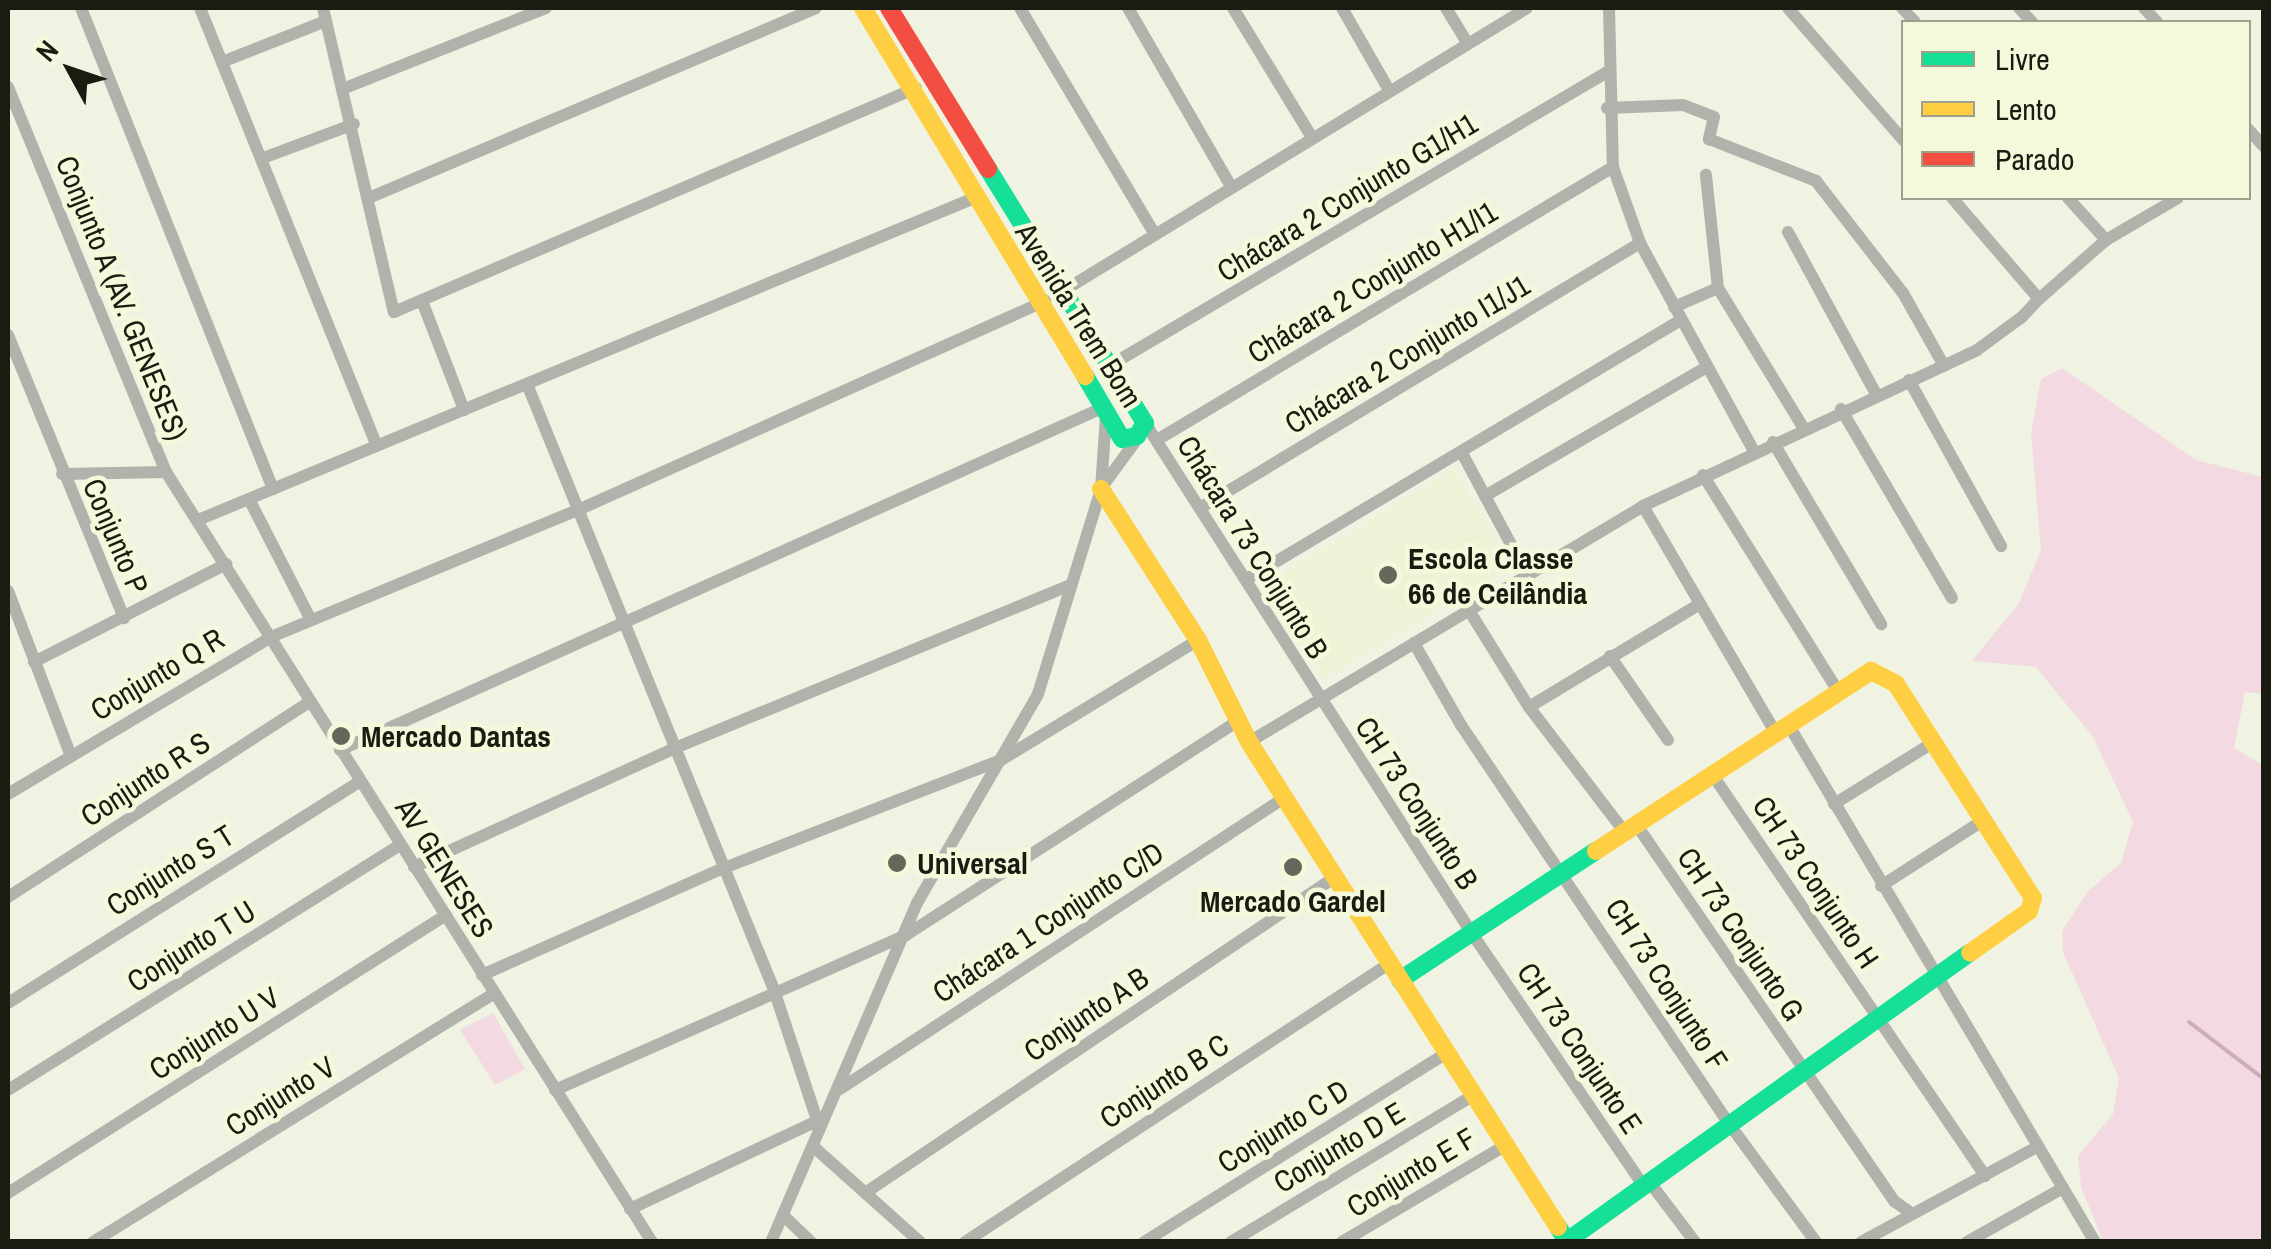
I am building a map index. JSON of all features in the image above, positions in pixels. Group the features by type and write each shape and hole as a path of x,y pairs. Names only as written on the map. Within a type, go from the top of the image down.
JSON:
{"street":[{"path":"81,8 273,489"},
{"path":"200,8 377,446"},
{"path":"345,88 546,8"},
{"path":"371,197 816,8"},
{"name":"Avenida Trem Bom","path":"863,8 1045,302 1122,439 1148,431 889,8"},
{"path":"1020,8 1153,231"},
{"path":"1128,8 1229,184"},
{"path":"1233,8 1311,136"},
{"path":"1342,8 1389,90"},
{"path":"1446,8 1468,44"},
{"path":"1063,290 1229,184 1527,8"},
{"path":"1608,8 1607,108 1613,167 1640,243 1754,451"},
{"path":"1788,8 1901,139"},
{"path":"222,62 324,14 354,124 394,312 916,88"},
{"name":"Chácara 2 Conjunto G1/H1","path":"1109,366 1610,71"},
{"name":"Conjunto A (AV. GENESES)","path":"8,87 166,472"},
{"path":"1607,108 1683,105 1714,117 1709,140 1816,181 1902,293 1943,364"},
{"path":"263,158 354,124"},
{"name":"Chácara 2 Conjunto H1/I1","path":"1148,431 1613,167"},
{"path":"1706,175 1718,288 1803,428"},
{"path":"62,474 166,472 198,520 980,196"},
{"path":"1954,200 2039,299"},
{"path":"2070,200 2106,240"},
{"path":"1249,742 1642,506 1841,409 1977,350 2022,317 2106,240 2175,200"},
{"path":"1788,232 1876,394"},
{"name":"Chácara 2 Conjunto I1/J1","path":"1200,508 1640,243"},
{"path":"1247,579 1462,454 1718,288"},
{"path":"422,301 464,410"},
{"name":"Conjunto Q R","path":"8,794 270,637 578,510 1045,302"},
{"name":"Conjunto P","path":"8,334 124,618"},
{"path":"1485,496 1707,367"},
{"path":"1909,380 2001,546"},
{"path":"527,384 774,990 821,1119"},
{"path":"1841,409 1952,598"},
{"path":"340,750 1104,410 1101,489 1038,694 933,873 840,1089 821,1119 814,1148 771,1242"},
{"path":"1101,489 1148,431"},
{"name":"Chácara 73 Conjunto B","path":"1148,431 1247,579 1318,698"},
{"path":"1773,442 1881,624"},
{"path":"1462,454 1528,576"},
{"path":"1703,475 1839,693"},
{"path":"1101,489 1198,640 1249,742 1390,963 1400,980 1447,1054 1506,1145 1567,1242 2028,911 2033,898 1896,684 1871,671 1629,827 1473,936 1400,980"},
{"path":"249,499 311,620"},
{"path":"1642,506 1698,606 1834,804 2095,1242"},
{"name":"AV GENESES","path":"198,520 652,1242"},
{"path":"34,662 226,564"},
{"path":"414,867 674,748 1070,585"},
{"path":"8,591 70,756"},
{"path":"1529,707 1698,606"},
{"name":"CH 73 Conjunto G","path":"1470,612 1529,707 1629,827 1894,1201 1911,1214"},
{"path":"482,975 724,868 1001,760 1198,640"},
{"name":"CH 73 Conjunto F","path":"1414,644 1461,725 1563,871 1730,1125 1816,1242"},
{"path":"1610,656 1668,740"},
{"name":"CH 73 Conjunto B","path":"1318,698 1473,936"},
{"name":"Conjunto R S","path":"8,898 309,702"},
{"path":"555,1090 774,990 906,935 1237,722"},
{"path":"1834,804 1934,742"},
{"name":"CH 73 Conjunto H","path":"1712,774 1985,1176"},
{"name":"Conjunto S T","path":"8,1002 360,781"},
{"name":"Chácara 1 Conjunto C/D","path":"840,1089 1284,798"},
{"path":"1881,886 1984,820"},
{"name":"Conjunto T U","path":"8,1090 400,845"},
{"name":"Conjunto A B","path":"865,1192 1335,877"},
{"name":"Conjunto U V","path":"8,1193 446,916"},
{"name":"CH 73 Conjunto E","path":"1473,936 1648,1186 1695,1242"},
{"name":"Conjunto B C","path":"965,1242 1390,963"},
{"name":"Conjunto V","path":"93,1242 494,993"},
{"name":"Conjunto C D","path":"1144,1242 1447,1054"},
{"name":"Conjunto D E","path":"1231,1242 1474,1095"},
{"path":"630,1209 821,1119"},
{"name":"Conjunto E F","path":"1342,1242 1506,1145"},
{"path":"1861,1242 2037,1147"},
{"path":"814,1148 920,1242"},
{"path":"1967,1242 2062,1188"},
{"path":"783,1216 811,1242"}],"shaded area":[{"path":"2062,368 2196,460 2263,477 2263,694 2245,692 2234,748 2263,765 2263,1241 2103,1241 2081,1187 2078,1156 2113,1114 2119,1078 2063,952 2062,931 2088,891 2121,863 2133,822 2093,737 2036,667 1972,661 2019,603 2041,550 2031,433 2041,379"},
{"name":"Escola Classe 66 de Ceilândia","path":"1454,470 1512,566 1324,678 1265,585"},
{"path":"493,1013 525,1069 495,1085 460,1030"}],"waterway":[{"path":"2189,1022 2264,1079"}],"traffic: fast":[{"path":"988,169 1145,423 1137,436 1122,439 1085,376"},
{"path":"1400,980 1596,851"},
{"path":"1558,1227 1567,1241 1970,953"}],"traffic: slow":[{"path":"863,8 1085,376"},
{"path":"1101,489 1198,640 1249,742 1558,1227"},
{"path":"1596,851 1871,671 1896,684 2033,898 2029,911 1970,953"}],"traffic: jam":[{"path":"889,8 988,169"}],"place":[{"name":"Escola Classe 66 de Ceilândia","path":"1388,575"},
{"name":"Mercado Dantas","path":"341,736"},
{"name":"Universal","path":"897,863"},
{"name":"Mercado Gardel","path":"1293,867"}]}
